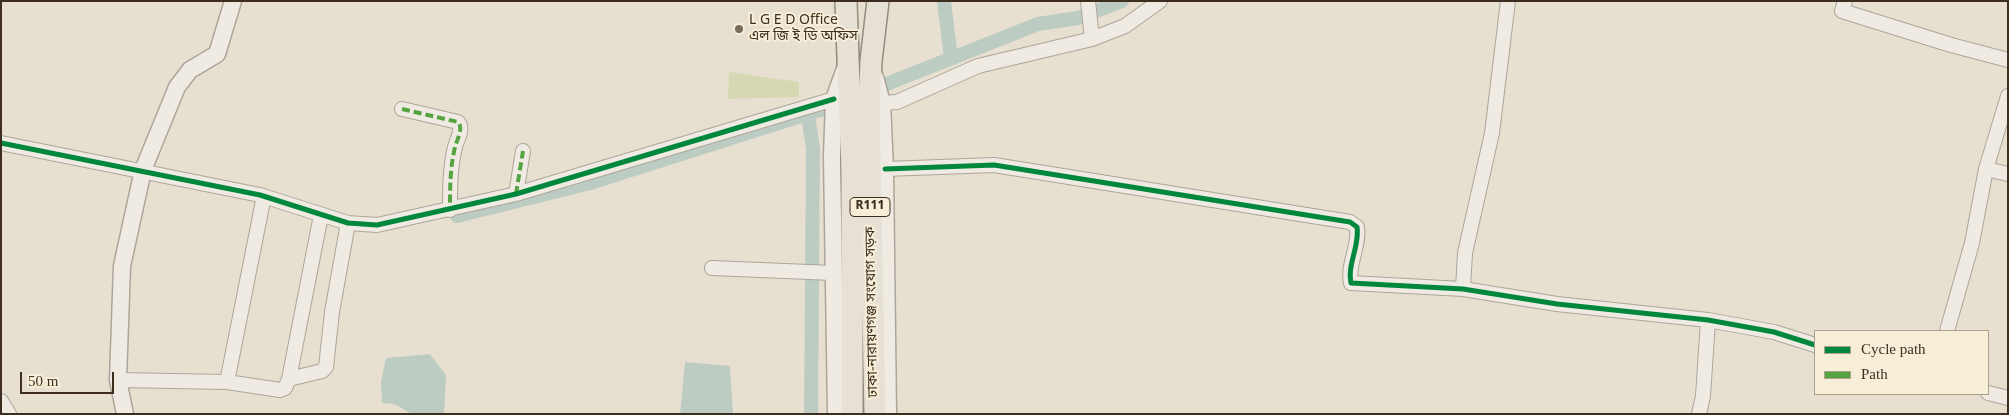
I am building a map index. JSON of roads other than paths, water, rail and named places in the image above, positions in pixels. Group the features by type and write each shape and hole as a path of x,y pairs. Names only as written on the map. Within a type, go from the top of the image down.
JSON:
{"main road":[{"name":"ঢাকা-নারায়ণগঞ্জ সংযোগ সড়ক","path":"846,1 852,172 852,414"},
{"name":"ঢাকা-নারায়ণগঞ্জ সংযোগ সড়ক","path":"875,414 869,109 871,61 878,1"}],"street":[{"path":"125,414 118,380 122,266 143,170 176,87 190,70 217,54 233,1"},
{"path":"1088,1 1092,38"},
{"path":"882,103 897,102 978,66 1092,38 1125,26 1160,1"},
{"path":"1463,288 1465,253 1492,133 1508,1"},
{"path":"1845,1 1842,12 2008,60"},
{"path":"836,414 829,273 832,156 834,99 848,58"},
{"path":"871,61 882,103 885,169 888,414"},
{"path":"1947,330 1972,242 1986,170 2008,96"},
{"path":"1,143 143,170 264,196 348,223 377,225 516,194 834,99"},
{"path":"402,109 460,124 461,128 455,145 451,170 450,210"},
{"path":"516,194 523,151"},
{"path":"885,169 994,165 1350,222 1357,226 1358,235 1350,276 1351,283 1463,288 1557,304 1708,320 1774,332 1814,345"},
{"path":"1986,170 2008,174"},
{"path":"227,382 264,196"},
{"path":"118,380 227,382 280,390 285,388 289,379 321,215"},
{"path":"289,379 322,372 326,367 332,312 348,223"},
{"path":"712,268 829,273"},
{"path":"1699,414 1703,396 1708,320"},
{"path":"1989,393 2008,398"},
{"path":"1,400 9,414"}],"waterway":[{"path":"944,1 951,58"},
{"path":"884,85 1038,24 1078,18 1122,1"},
{"path":"457,216 590,183 826,108"},
{"path":"808,114 813,149 811,414"}],"place":[{"name":"L G E D Office এল জি ই ডি অফিস","path":"739,29"}]}
